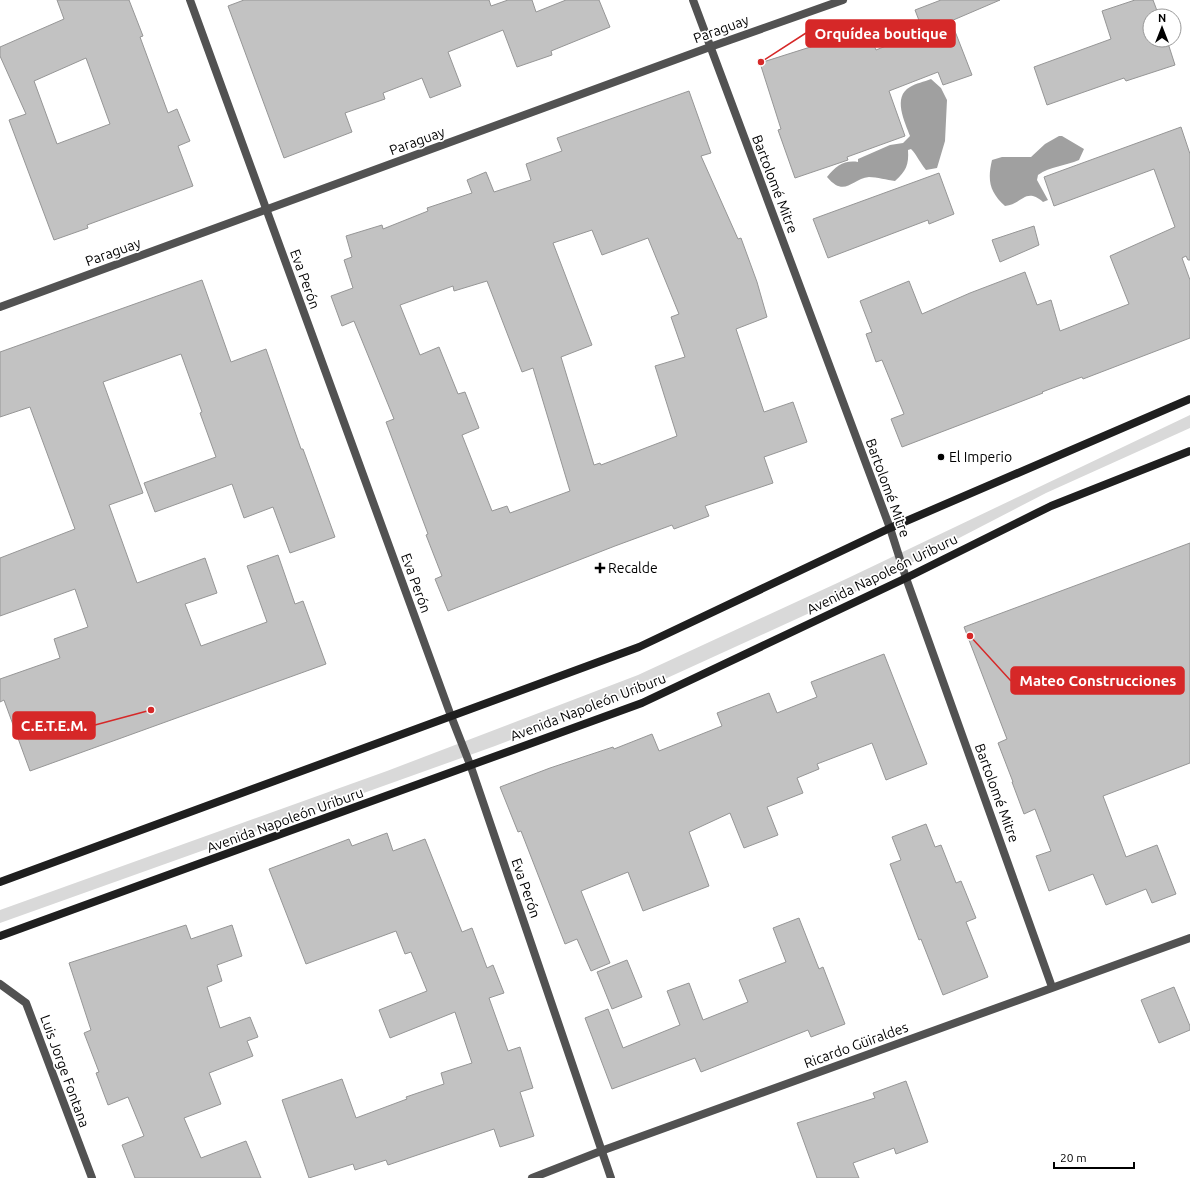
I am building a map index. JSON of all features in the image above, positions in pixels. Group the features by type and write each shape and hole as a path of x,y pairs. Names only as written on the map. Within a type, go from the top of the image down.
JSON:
{"main road":[{"path":"0,882 639,646 890,528 1190,399"},
{"name":"Avenida Napoleón Uriburu","path":"0,936 471,767 642,703 906,578 1051,506 1190,451"}],"street":[{"name":"Eva Perón","path":"190,0 451,716 471,767 611,1178"},
{"name":"Bartolomé Mitre","path":"693,0 890,528 906,578 1052,987"},
{"name":"Paraguay","path":"0,307 710,47 843,0"},
{"name":"Ricardo Güiraldes","path":"532,1178 601,1151 1190,938"},
{"name":"Luis Jorge Fontana","path":"0,984 26,1003 92,1178"}],"shaded area":[{"path":"931,79 941,88 947,100 945,141 937,168 926,170 911,149 908,150 906,167 895,181 869,177 863,178 843,187 833,183 827,177 844,163 858,162 858,159 890,145 903,143 910,136 901,110 902,97 905,91 910,87"},
{"path":"1059,136 1062,136 1084,149 1079,160 1053,168 1038,175 1037,180 1048,200 1043,202 1032,196 1028,196 1011,205 1005,206 996,196 991,186 990,174 992,160 1002,157 1031,157 1045,144"},
{"path":"1190,415 1190,428 1046,493 851,594 643,689 495,746 0,923 0,910 387,771 638,675 846,579"}],"building":[{"path":"57,0 129,0 143,36 140,37 168,113 177,109 190,141 178,146 193,186 87,225 88,228 54,240 9,120 26,114 0,56 0,47 64,19","holes":["86,58 110,124 57,144 34,81"]},
{"path":"244,0 489,0 491,6 508,0 532,0 536,12 566,0 599,0 610,27 551,51 552,55 517,67 503,30 448,52 461,86 430,98 422,78 383,93 385,99 345,113 352,132 284,158 228,6"},
{"path":"941,0 1000,0 951,21 972,75 943,85 938,72 889,91 905,136 847,157 848,160 795,178 778,130 781,129 760,63 845,36 866,27 876,50 923,31 915,10"},
{"path":"1135,0 1153,0 1156,8 1142,8 1142,48 1170,48 1175,65 1126,81 1124,78 1047,105 1034,67 1111,39 1102,11"},
{"path":"689,91 711,153 701,156 738,239 741,238 757,282 767,317 736,329 764,412 793,402 807,442 764,457 773,483 705,506 709,516 674,529 672,525 448,611 435,579 442,576 386,422 394,419 354,321 342,326 331,296 353,288 344,260 352,257 346,236 382,225 383,229 428,211 427,208 472,193 467,180 486,172 494,192 531,180 526,164 562,151 557,138","holes":["592,230 602,255 648,238 679,314 671,317 685,357 655,366 677,436 601,465 600,463 594,465 561,357 592,345 553,243","487,281 522,372 533,368 570,491 510,513 507,506 492,511 462,435 479,428 465,392 458,394 439,347 420,355 400,305 453,286 454,291"]},
{"path":"1181,127 1190,154 1190,260 1188,260 1186,256 1182,258 1190,280 1190,338 1083,379 1082,377 1042,392 1043,393 902,447 891,419 904,414 882,360 876,362 866,334 872,332 860,301 909,281 922,314 970,293 1025,272 1037,305 1051,300 1060,331 1129,304 1110,256 1175,227 1154,169 1054,206 1044,177"},
{"path":"939,173 954,214 929,224 928,220 828,258 813,219"},
{"path":"1034,226 1039,245 1000,262 992,240"},
{"path":"202,280 231,362 266,349 301,449 303,449 335,537 290,553 273,507 244,518 232,484 155,512 144,483 216,457 200,413 202,412 181,354 103,382 143,493 109,505 137,583 205,558 217,593 185,604 201,646 267,622 247,566 278,555 295,604 303,601 326,664 30,771 4,700 0,702 0,679 60,658 54,639 88,627 75,589 0,616 0,558 75,529 30,407 0,417 0,352"},
{"path":"1190,543 1190,763 1103,796 1126,857 1157,845 1176,894 1152,903 1146,889 1106,905 1093,874 1049,891 1036,856 1051,851 1035,809 1024,814 998,743 1007,739 964,627"},
{"path":"884,654 927,764 886,780 872,743 817,764 819,769 797,778 803,793 767,807 778,835 744,848 730,813 689,832 709,886 643,911 628,872 581,891 610,963 591,971 577,939 565,944 521,831 518,832 500,787 550,768 613,747 614,749 652,734 659,751 722,726 717,713 769,693 777,713 817,697 811,682"},
{"path":"926,824 935,847 941,845 956,883 961,881 976,918 966,922 988,977 943,995 921,939 919,940 890,864 901,860 892,837"},
{"path":"387,833 393,851 425,839 462,932 472,928 487,968 493,965 504,993 489,998 508,1051 520,1047 533,1088 520,1092 534,1136 500,1147 494,1129 388,1165 386,1160 355,1170 353,1164 309,1178 282,1100 342,1079 356,1118 407,1099 406,1097 444,1084 441,1073 472,1063 455,1012 390,1038 379,1010 427,991 411,952 405,954 396,931 306,964 269,869 349,839 352,846"},
{"path":"799,918 819,969 823,967 845,1024 811,1037 808,1030 701,1072 695,1058 612,1089 585,1018 608,1009 623,1048 680,1025 667,991 689,983 703,1020 748,1002 739,980 786,962 773,928"},
{"path":"186,925 191,939 232,925 242,956 217,965 222,981 207,987 220,1028 250,1017 258,1037 247,1041 253,1056 209,1073 221,1104 184,1118 201,1158 246,1141 261,1178 135,1178 122,1145 144,1136 128,1097 108,1105 96,1073 99,1072 84,1033 91,1030 69,963"},
{"path":"627,960 642,997 612,1009 597,972"},
{"path":"1174,987 1190,1026 1190,1030 1159,1043 1141,1000"},
{"path":"906,1081 928,1142 896,1154 894,1148 853,1163 859,1178 817,1178 797,1123 875,1098 873,1093"}],"place":[{"name":"Orquídea boutique","path":"761,62"},
{"name":"El Imperio","path":"941,457"},
{"name":"Recalde","path":"600,568"},
{"name":"Mateo Construcciones","path":"970,636"},
{"name":"C.E.T.E.M.","path":"151,710"}]}
